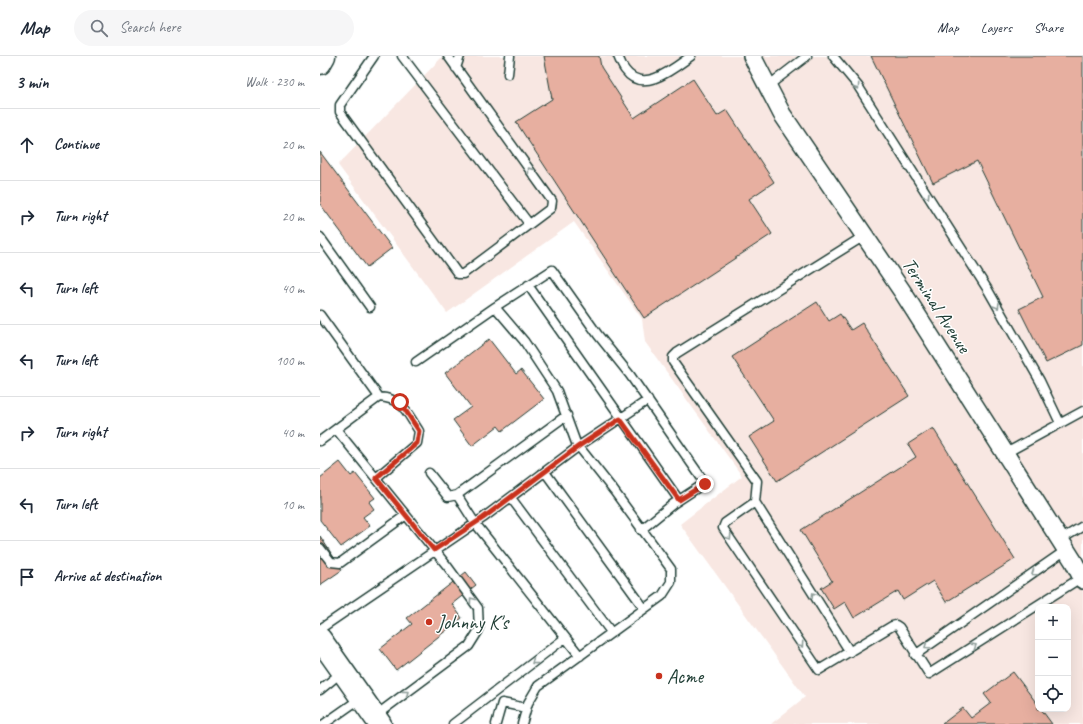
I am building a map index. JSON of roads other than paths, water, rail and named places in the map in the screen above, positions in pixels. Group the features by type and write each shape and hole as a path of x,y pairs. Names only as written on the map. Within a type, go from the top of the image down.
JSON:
{"main road":[{"path":"320,63 324,56"},
{"path":"320,639 377,720"}],"street":[{"name":"Terminal Avenue","path":"752,56 782,114 864,236 1071,552 1082,579"}],"lane":[{"path":"374,56 340,105 340,112 458,274 463,274 551,208 552,202 448,56"},
{"path":"402,56 527,221 527,226"},
{"path":"456,68 460,56"},
{"path":"508,74 510,56"},
{"path":"618,56 625,71 637,80 654,80 691,56"},
{"path":"768,86 807,56"},
{"path":"833,56 858,86 988,290 1040,382 1060,423"},
{"path":"850,652 755,502 757,481 673,362 673,356 864,236"},
{"path":"320,237 370,307"},
{"path":"416,362 495,307 552,270 598,336 648,400 705,484 679,500 641,530"},
{"path":"528,285 620,419 679,500"},
{"path":"495,307 539,362 560,397 576,443 614,491 641,530 671,569 671,582 668,589 538,686 526,708 522,724"},
{"path":"320,315 379,397"},
{"path":"320,441 379,397 391,398 400,402 419,431 417,443 376,478"},
{"path":"320,629 511,498 579,446 648,400"},
{"path":"1006,452 1083,411"},
{"path":"429,473 448,497 457,495 567,415"},
{"path":"336,429 435,549 478,608 479,630 469,646 377,720"},
{"path":"545,472 644,608"},
{"path":"457,495 475,523 580,656"},
{"path":"511,498 610,632"},
{"path":"755,502 725,523 723,528 817,669 821,670 892,626 896,625 899,627 915,655 929,674 1082,579"},
{"path":"320,548 331,562 340,563 406,515"},
{"path":"915,655 1071,552 1083,526"},
{"path":"453,724 565,638"},
{"path":"320,690 343,672"},
{"path":"490,695 502,703 526,708"},
{"path":"324,724 361,697"},
{"path":"496,724 502,703"}],"place":[{"name":"Johnny K's","path":"429,622"},
{"name":"Acme","path":"659,676"}]}
